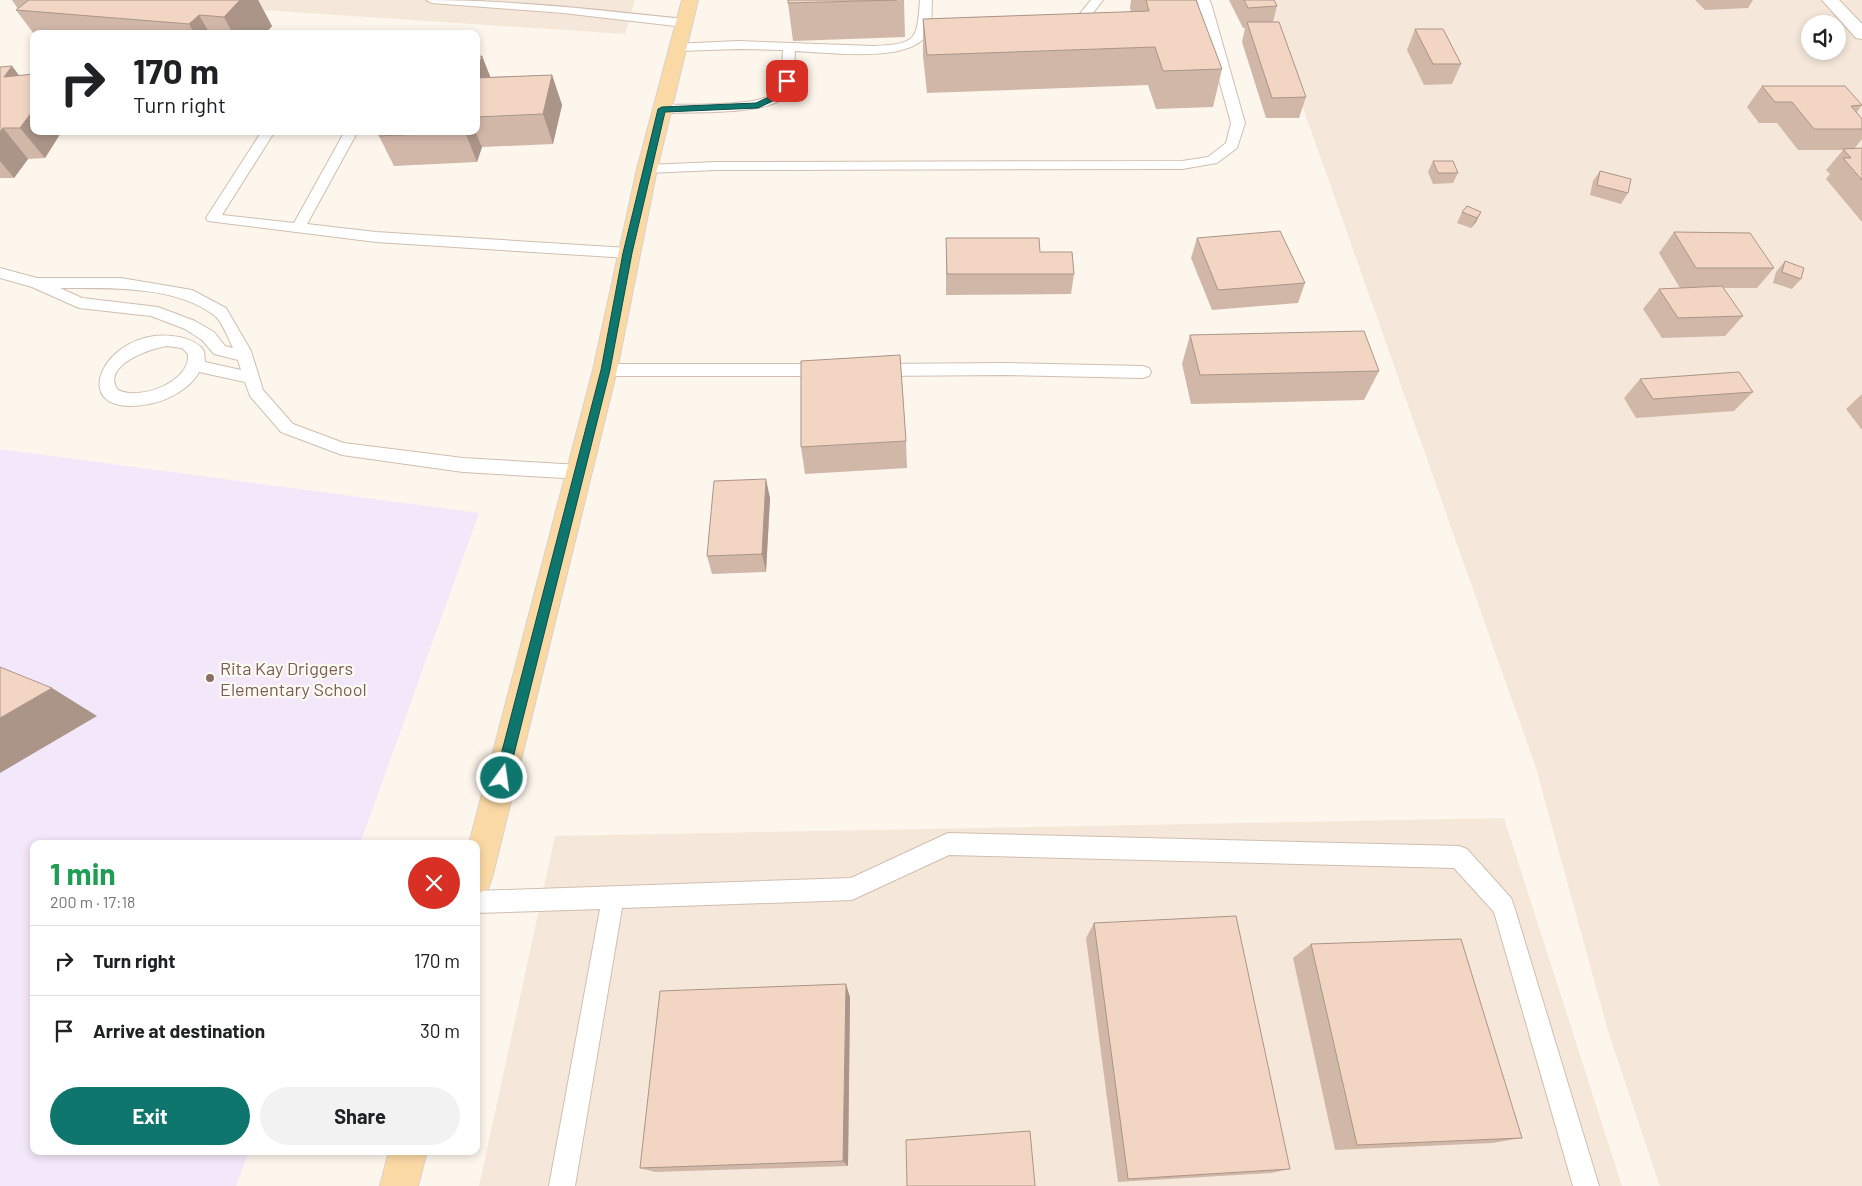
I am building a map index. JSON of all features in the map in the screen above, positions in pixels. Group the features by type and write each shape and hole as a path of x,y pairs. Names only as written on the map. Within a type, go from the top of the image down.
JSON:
{"main road":[{"path":"480,862 605,370 647,169 687,11"},
{"path":"399,1186 407,1155"}],"street":[{"path":"1830,0 1862,34"}],"lane":[{"path":"432,0 563,9 687,11"},
{"path":"678,47 738,45 892,49 912,44 928,31 926,0"},
{"path":"1059,26 1082,19 1097,0"},
{"path":"647,169 716,166 1182,165 1212,160 1232,145 1238,123 1205,3 1202,0"},
{"path":"662,109 758,105 778,96 787,81 789,47"},
{"path":"266,135 213,218 376,238 628,253"},
{"path":"298,228 350,135"},
{"path":"0,273 37,283 79,303 153,311 190,325 208,336 220,350 244,356"},
{"path":"37,283 121,284 187,294 221,312 244,356 256,392 287,428 342,449 463,465 580,472"},
{"path":"179,341 188,344 195,350 196,366 183,382 162,395 149,399 125,400 116,397 106,386 106,379 117,361 140,346 154,342 179,341"},
{"path":"196,366 251,378"},
{"path":"858,370 1006,369 1143,372"},
{"path":"605,370 839,370"},
{"path":"480,902 852,889 948,844 1458,857 1503,906 1586,1186"},
{"path":"562,1186 613,898"}],"shaded area":[{"path":"112,0 635,0 625,34"},
{"path":"1265,0 1862,0 1862,1186 1660,1186 1608,1031 1536,768"},
{"name":"Rita Kay Driggers Elementary School","path":"0,449 479,513 361,840 30,840 30,1155 248,1155 236,1186 0,1186"},
{"path":"1504,818 1622,1186 479,1186 555,836"}],"building":[{"path":"29,0 240,0 224,17 199,15 189,24 16,10"},
{"path":"788,0 897,0 788,3"},
{"path":"1146,0 1196,0 1222,69 1163,71 1155,47 927,55 923,19 1149,11"},
{"path":"1244,0 1274,0 1277,6 1248,8"},
{"path":"1247,22 1279,22 1306,97 1272,98"},
{"path":"1415,29 1443,29 1461,64 1433,64"},
{"path":"12,66 4,77 30,74 30,114 20,128 3,128 0,132 0,67"},
{"path":"552,75 543,114 480,117 480,78"},
{"path":"1762,86 1845,86 1862,105 1851,106 1862,119 1862,129 1814,129 1792,102 1775,102"},
{"path":"1862,148 1862,180 1843,158 1851,158 1843,149"},
{"path":"1433,161 1453,161 1458,173 1438,173"},
{"path":"1600,171 1631,179 1628,193 1597,185"},
{"path":"1467,206 1481,212 1477,218 1462,212"},
{"path":"1280,231 1305,283 1218,290 1197,238"},
{"path":"1674,232 1750,233 1774,268 1696,268"},
{"path":"946,238 1039,238 1040,252 1072,252 1074,274 947,274"},
{"path":"1785,261 1804,268 1801,279 1782,272"},
{"path":"1722,286 1743,316 1678,318 1659,289"},
{"path":"1364,331 1379,371 1200,375 1190,335"},
{"path":"900,355 906,441 801,447 801,361"},
{"path":"1739,372 1753,392 1653,399 1640,379"},
{"path":"766,479 762,554 707,556 714,481"},
{"path":"0,667 52,688 0,718"},
{"path":"1236,916 1290,1169 1128,1179 1094,923"},
{"path":"1461,939 1522,1138 1357,1145 1311,944"},
{"path":"846,984 843,1161 640,1168 660,991"},
{"path":"1030,1131 1035,1186 907,1186 906,1140"}],"place":[{"name":"Rita Kay Driggers Elementary School","path":"210,678"}],"route":[{"path":"502,778 605,370 628,253 662,109 758,105 778,96 787,81"}]}
